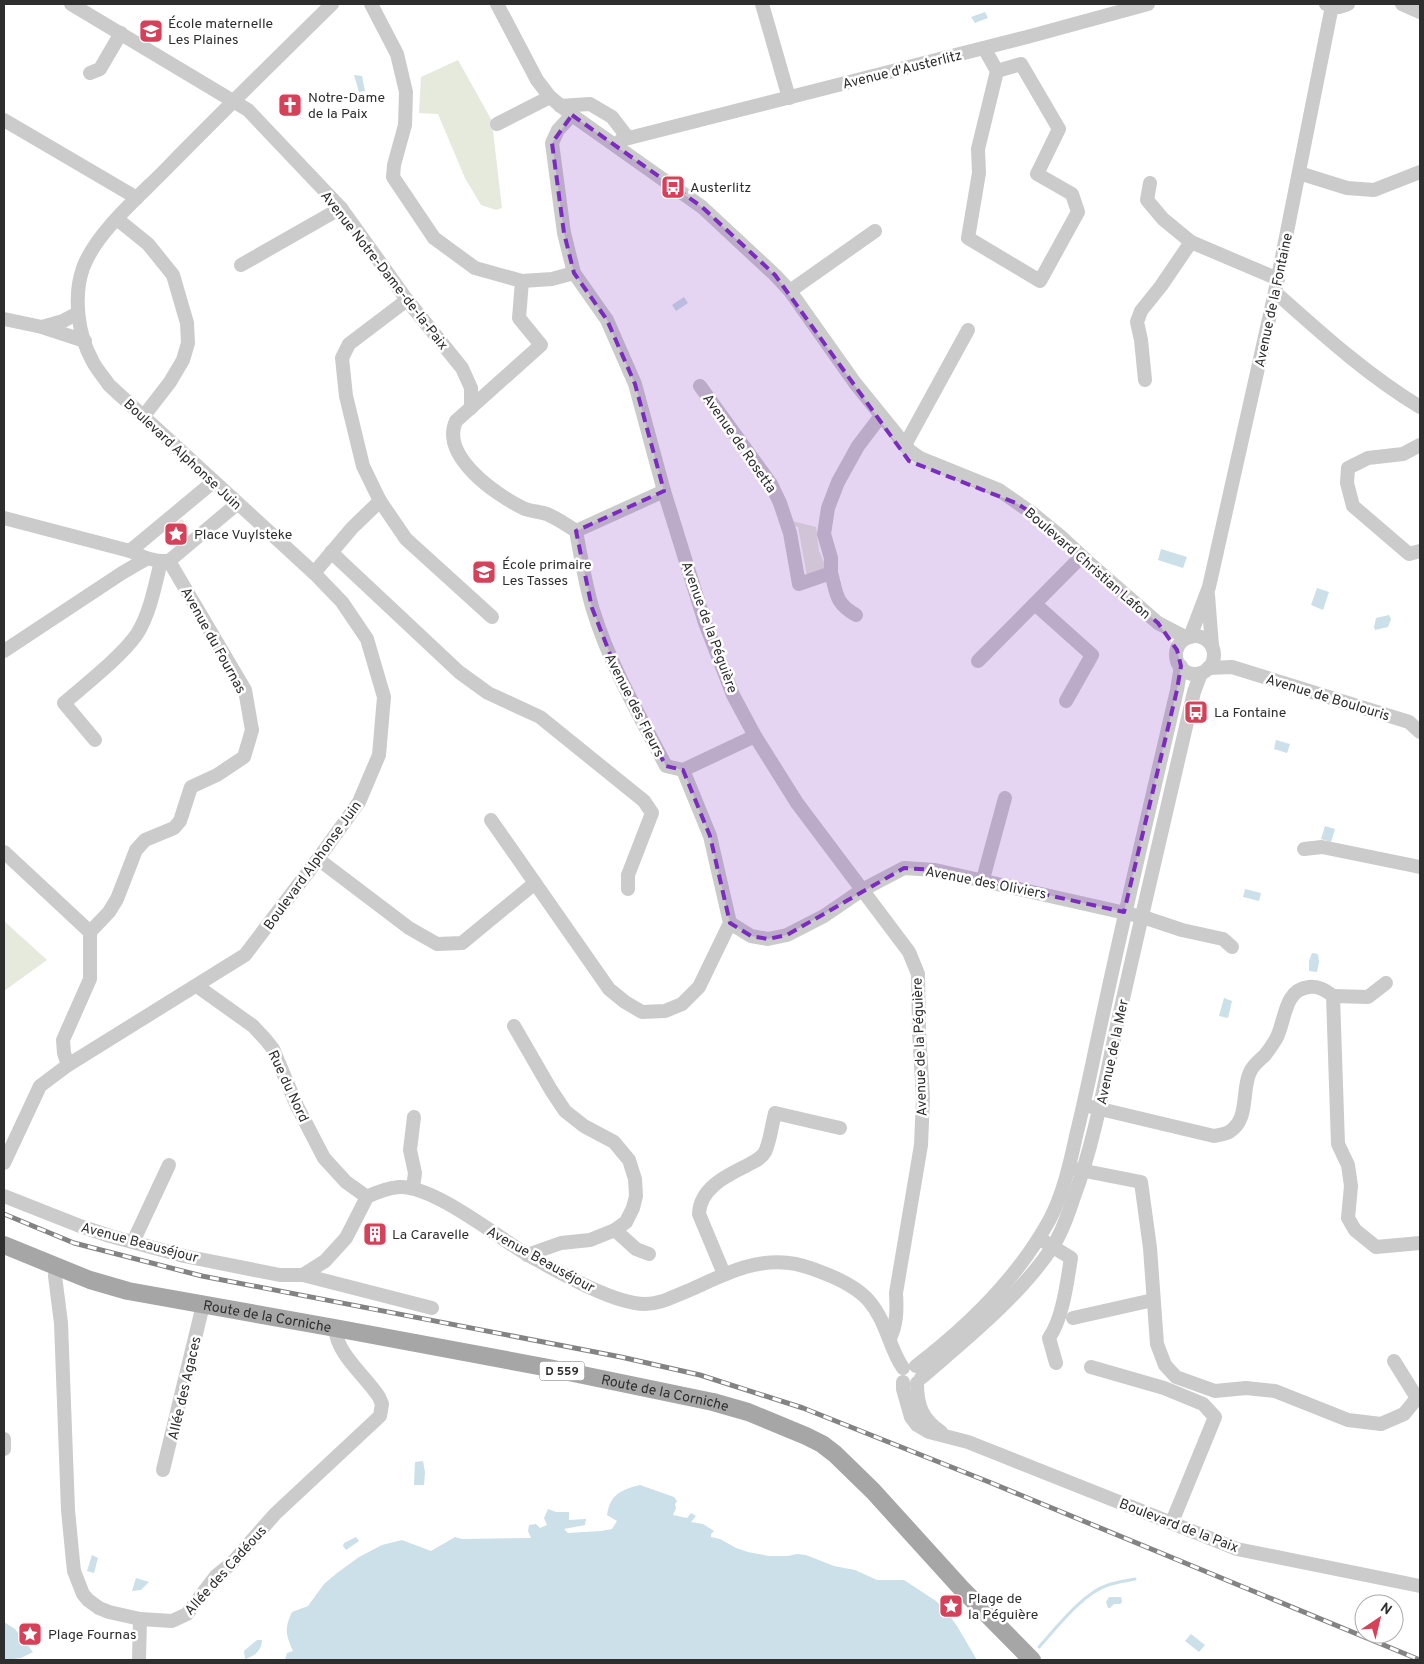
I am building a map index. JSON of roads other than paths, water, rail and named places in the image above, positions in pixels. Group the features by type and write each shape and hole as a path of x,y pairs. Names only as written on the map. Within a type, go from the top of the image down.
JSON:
{"main road":[{"name":"Route de la Corniche","path":"4,1245 90,1280 128,1291 549,1368 713,1402 748,1412 822,1444 857,1474 961,1588 1032,1660"}],"street":[{"name":"Avenue Notre-Dame-de-la-Paix","path":"72,4 248,110 341,208 407,300 462,368 471,388 471,408"},
{"path":"371,4 397,54 406,92 405,125 394,165 393,176 434,238 475,268 522,281 552,279 574,273"},
{"name":"Boulevard Christian Lafon","path":"497,4 537,80 561,106 702,208 790,291 855,383 900,453 909,461 925,469 1016,503"},
{"path":"762,4 789,98"},
{"name":"Avenue d'Austerlitz","path":"655,132 621,149 620,140 984,48 1148,4"},
{"path":"1329,5 1339,7 1348,4"},
{"path":"1402,4 1420,12"},
{"name":"Avenue de la Fontaine","path":"1188,638 1208,592 1276,286 1329,5"},
{"name":"Boulevard Alphonse Juin","path":"4,1163 40,1086 68,1065 245,955 359,802 379,755 384,698 367,639 342,602 314,573 109,385 92,360 78,313 78,295 82,269 94,246 137,198 233,102 324,6"},
{"path":"90,73 100,69 121,33"},
{"path":"984,48 997,71 978,149 979,173 968,238 1040,281 1078,212 1072,194 1037,174 1059,129 1021,64 997,71"},
{"path":"497,124 561,106 590,104 612,117 628,138"},
{"name":"Avenue de la Péguière","path":"561,106 558,130 552,143 564,232 574,273 607,320 635,384 664,491 705,623 733,695 755,736 797,803 909,952 918,974 918,1031 923,1098 921,1146 896,1293 897,1309 894,1330 890,1338"},
{"path":"4,120 137,198"},
{"path":"1299,172 1347,188 1374,190 1420,172"},
{"path":"1150,183 1147,200 1163,219 1191,242 1276,286 1334,344 1395,392 1420,407"},
{"path":"241,264 341,208"},
{"path":"117,219 148,244 173,275 187,323 188,342 183,360 170,382 143,418"},
{"path":"790,291 875,231"},
{"path":"1145,380 1141,340 1136,322 1191,242"},
{"path":"522,281 519,318 541,345 456,421 452,430 455,445 464,463 483,483 524,508 548,514 576,530 664,491"},
{"path":"407,300 349,344 342,358 346,396 363,466 380,501 406,539 492,617"},
{"path":"42,327 63,321 78,313"},
{"path":"4,319 42,327 85,341"},
{"path":"905,444 968,330"},
{"name":"Avenue de Rosetta","path":"700,386 771,484 780,503 790,533 799,584 831,573"},
{"path":"856,615 844,608 839,602 831,573 831,558 824,534 828,508 838,482 858,446 879,419"},
{"name":"Boulevard Christian Lafon","path":"879,419 920,458 999,490 1032,513 1158,623 1177,650"},
{"path":"1420,445 1402,454 1368,458 1348,468 1347,483 1353,506 1409,554 1420,551"},
{"path":"130,551 213,482"},
{"path":"314,573 352,528 380,501"},
{"path":"95,740 64,703 119,654 137,634 152,601 165,561 237,504"},
{"path":"4,518 130,551 146,559 165,561"},
{"name":"Avenue des Fleurs","path":"576,530 592,608 604,644 623,687 666,766 683,770"},
{"path":"331,552 459,672 488,693 540,717 644,801 652,813 628,875 628,889"},
{"path":"978,662 1082,557"},
{"path":"4,651 122,572 146,559"},
{"name":"Avenue du Fournas","path":"90,932 109,912 117,899 136,850 145,840 174,828 180,821 192,787 217,775 244,757 252,730 245,690 165,561"},
{"name":"Avenue de la Fontaine","path":"1208,592 1213,650"},
{"path":"1035,604 1092,655 1066,701"},
{"name":"Boulevard Christian Lafon","path":"1158,623 1188,638"},
{"path":"1188,638 1202,638 1213,650 1213,662 1205,671 1190,673 1178,662 1177,650 1179,645 1188,638"},
{"name":"Avenue de Boulouris","path":"1213,650 1232,667"},
{"name":"Avenue de la Mer","path":"912,1375 976,1316 1020,1264 1055,1209 1069,1166 1084,1105 1124,912 1177,690 1181,666"},
{"name":"Avenue de Boulouris","path":"1205,671 1232,667 1415,719 1420,732"},
{"name":"Avenue de la Mer","path":"912,1375 1014,1293 1035,1270 1063,1229 1084,1171 1194,692 1205,671"},
{"path":"491,820 609,989 625,1002 642,1012 665,1011 682,1004 699,987 730,923 710,836 683,770 755,736"},
{"path":"983,879 1005,798"},
{"path":"1304,848 1322,847 1420,867"},
{"path":"4,852 90,932 90,979 63,1040 64,1053 68,1065"},
{"path":"318,859 409,928 437,944 462,943 535,883"},
{"name":"Avenue des Oliviers","path":"730,923 751,936 768,940 787,935 824,916 862,890 904,868 936,870 983,879 1124,912 1182,930 1223,939 1232,947"},
{"path":"1084,1105 1214,1136 1229,1132 1238,1123 1243,1111 1246,1080 1251,1069 1277,1037 1287,1003 1294,994 1304,987 1316,986 1332,996 1368,997 1386,983"},
{"name":"Rue du Nord","path":"197,986 253,1026 266,1040 273,1049 297,1106 324,1158 346,1182 367,1197"},
{"path":"1332,996 1338,1144 1348,1164 1351,1186 1348,1218 1355,1230 1376,1247 1420,1243"},
{"path":"514,1026 565,1111 584,1126 614,1142 629,1160 635,1179 636,1196 634,1208 626,1222 615,1230 590,1240 561,1243 528,1255"},
{"path":"724,1274 699,1214 699,1206 704,1196 713,1185 724,1177 757,1160 765,1152 775,1113 840,1128"},
{"path":"413,1188 415,1173 410,1150 414,1117"},
{"path":"133,1242 169,1165"},
{"path":"1069,1166 1084,1171 1142,1182 1150,1248 1157,1344 1165,1365 1176,1377 1215,1391 1246,1388 1275,1391 1348,1420 1381,1424 1404,1414 1417,1398 1394,1361"},
{"name":"Avenue Beauséjour","path":"367,1197 400,1187 413,1188 447,1202 528,1255 610,1296 637,1304 660,1302 741,1268 776,1262 797,1264 828,1274 854,1288 875,1308 890,1338"},
{"name":"Avenue Beauséjour","path":"4,1196 80,1226 184,1256 280,1275 303,1276 432,1308"},
{"path":"303,1276 325,1261 346,1238 367,1197"},
{"path":"615,1230 636,1249 649,1254"},
{"path":"1038,1238 1071,1258 1064,1296 1054,1331 1048,1338 1056,1363"},
{"name":"Allée des Cadéous","path":"56,1266 55,1276 62,1323 68,1510 74,1571 83,1594 88,1600 99,1608 114,1614 140,1619 172,1621 187,1614 216,1576 232,1563 276,1514 380,1416 382,1404 379,1397 373,1387 351,1362 336,1337 336,1328"},
{"path":"875,1308 887,1304 896,1293"},
{"path":"1073,1318 1153,1300"},
{"name":"Allée des Agaces","path":"163,1470 203,1305"},
{"path":"890,1338 898,1359 912,1375"},
{"path":"1091,1367 1164,1388 1203,1404 1215,1417 1172,1522"},
{"name":"Boulevard de la Paix","path":"912,1375 903,1389 908,1408 917,1425 929,1432 968,1442 1237,1549 1420,1586"},
{"path":"4,1439 4,1449"},
{"path":"139,1660 140,1619"}],"water":[{"path":"985,12 988,18 975,23 971,17"},
{"path":"354,75 362,76 365,91 359,92"},
{"path":"684,297 688,303 676,311 672,305"},
{"path":"1161,549 1187,557 1183,568 1158,560"},
{"path":"1317,588 1329,592 1323,610 1311,605"},
{"path":"1389,615 1391,619 1388,627 1375,630 1376,618"},
{"path":"1276,740 1290,744 1287,753 1274,749"},
{"path":"1325,826 1335,829 1331,842 1321,839"},
{"path":"1245,889 1261,893 1259,901 1243,897"},
{"path":"1312,953 1318,954 1317,972 1309,971 1309,961"},
{"path":"1224,998 1232,1001 1228,1018 1219,1016"},
{"path":"423,1461 425,1472 424,1485 414,1485 415,1462"},
{"path":"640,1485 674,1497 677,1501 673,1515 687,1518 691,1513 696,1516 691,1522 703,1524 714,1531 711,1537 720,1539 736,1548 769,1556 806,1555 834,1566 855,1570 877,1580 904,1580 936,1601 946,1611 977,1660 285,1660 287,1653 293,1651 287,1632 292,1612 308,1606 324,1584 337,1573 359,1557 382,1545 402,1540 431,1551 455,1537 462,1539 531,1538 528,1531 529,1525 536,1524 540,1528 547,1525 544,1518 548,1509 556,1512 569,1512 569,1520 586,1519 585,1525 564,1529 568,1533 612,1529 617,1521 607,1515 611,1502 622,1491"},
{"path":"356,1537 359,1541 346,1550 343,1546 344,1543"},
{"path":"92,1555 98,1558 94,1573 87,1571"},
{"path":"136,1578 149,1582 141,1590 132,1591"},
{"path":"1109,1597 1121,1597 1122,1602 1108,1608 1106,1602"},
{"path":"4,1622 15,1629 33,1652 21,1658 4,1660"},
{"path":"1191,1634 1205,1645 1199,1652 1185,1641"},
{"path":"257,1640 262,1640 259,1650 251,1657 245,1659 244,1651"}],"waterway":[{"path":"1039,1647 1089,1595 1108,1585 1135,1579"}],"railway":[{"path":"4,1214 74,1243 202,1276 621,1357 700,1375 803,1408 989,1482 1420,1660"}],"place":[{"name":"École maternelle Les Plaines","path":"151,31"},
{"name":"Notre-Dame de la Paix","path":"290,105"},
{"name":"Austerlitz","path":"673,187"},
{"name":"Place Vuylsteke","path":"176,534"},
{"name":"École primaire Les Tasses","path":"484,572"},
{"name":"La Fontaine","path":"1196,712"},
{"name":"La Caravelle","path":"375,1234"},
{"name":"Plage de la Péguière","path":"951,1606"},
{"name":"Plage Fournas","path":"30,1634"}]}
